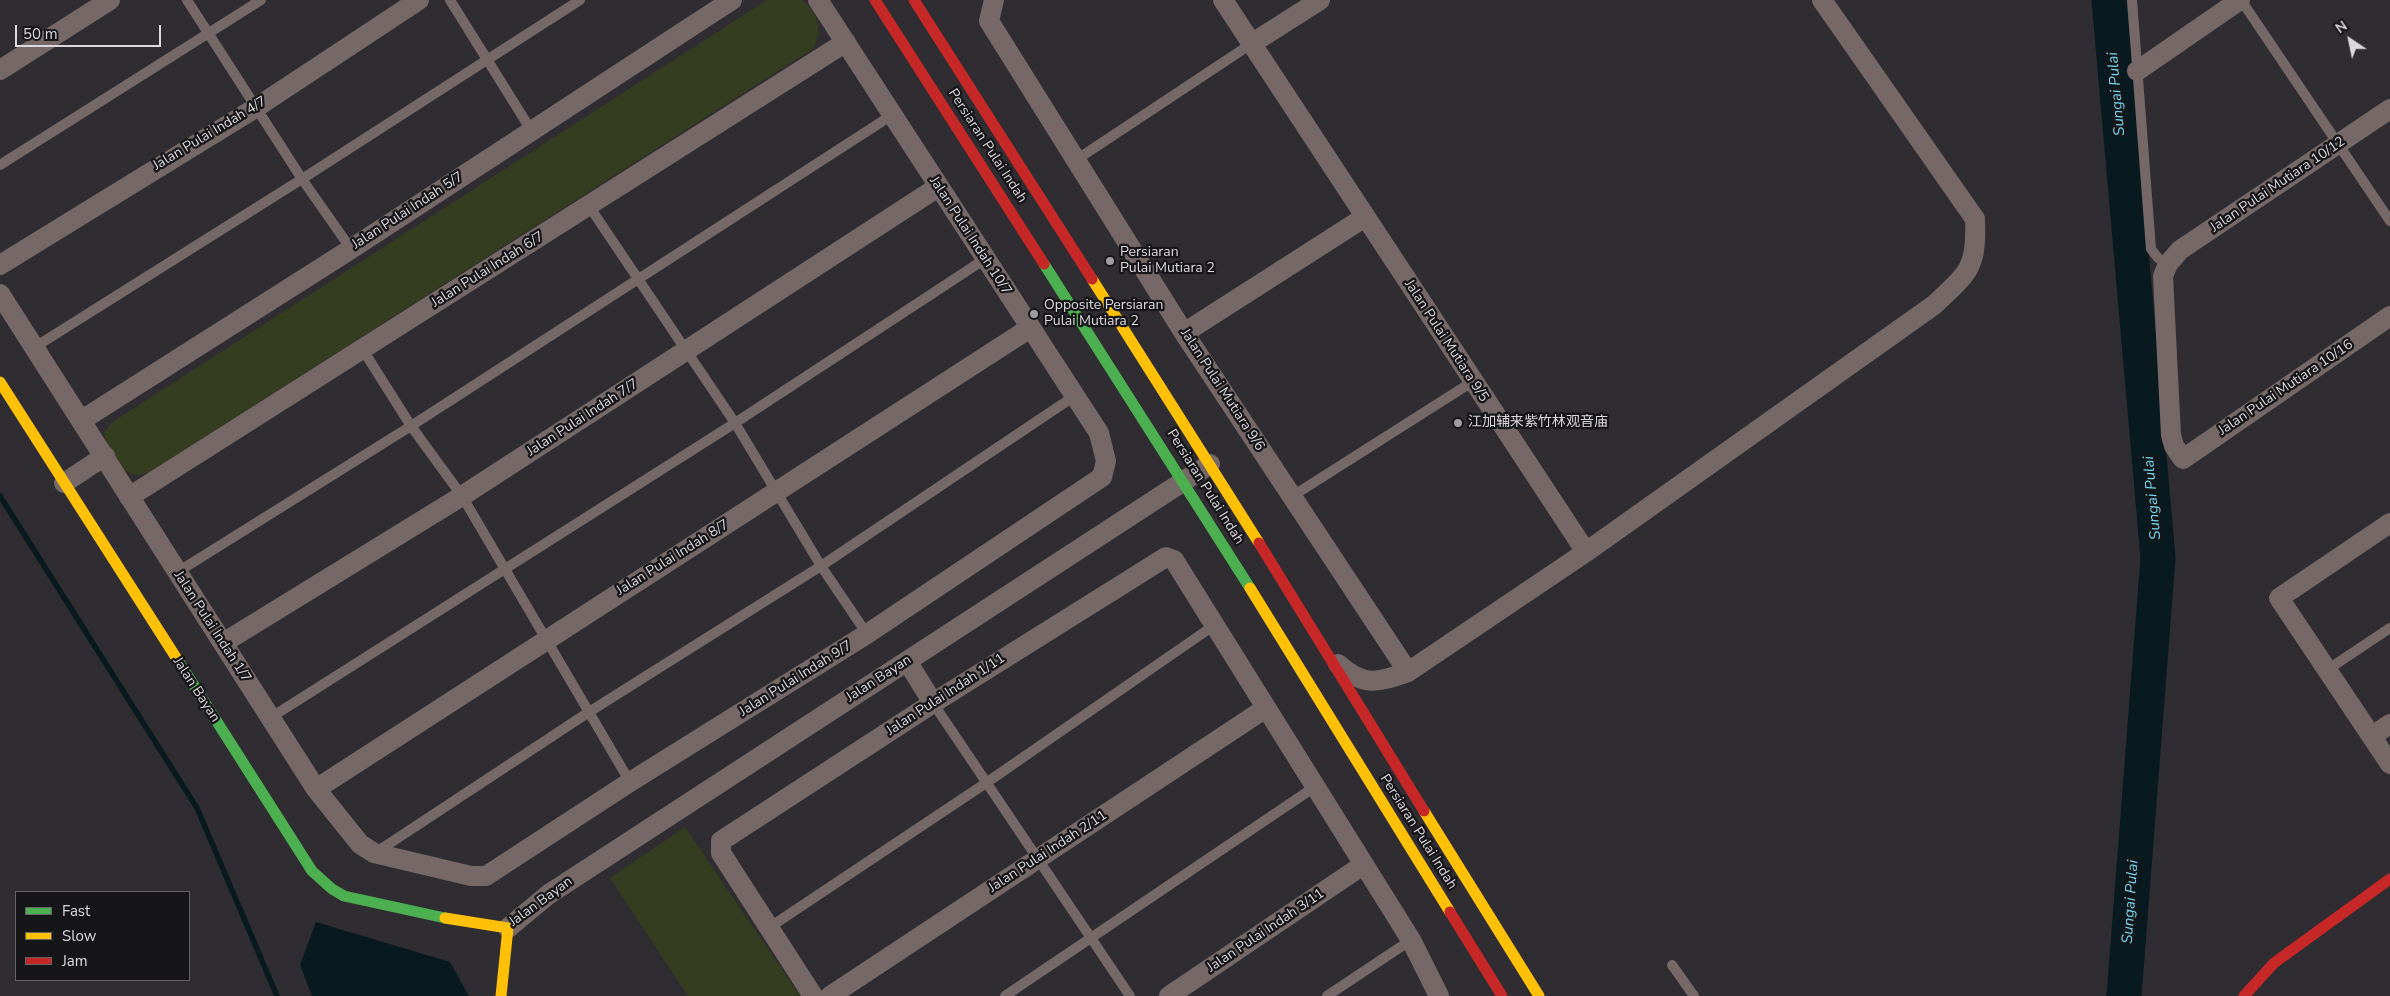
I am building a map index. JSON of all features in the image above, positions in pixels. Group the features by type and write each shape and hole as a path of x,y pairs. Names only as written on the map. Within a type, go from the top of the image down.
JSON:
{"main road":[{"name":"Persiaran Pulai Indah","path":"875,0 1185,482 1502,996"},
{"name":"Persiaran Pulai Indah","path":"914,0 1210,464 1539,996"},
{"path":"923,0 926,18"},
{"name":"Jalan Bayan","path":"0,382 312,871 332,889 344,896 436,917 508,928"},
{"path":"2244,996 2274,963 2390,879"},
{"path":"501,996 508,928"}],"street":[{"path":"0,70 110,0"},
{"name":"Jalan Pulai Indah 4/7","path":"0,265 257,106 419,0"},
{"name":"Jalan Pulai Indah 5/7","path":"82,420 351,249 732,0"},
{"name":"Jalan Pulai Indah 10/7","path":"818,0 1099,432 1106,461 1102,477"},
{"name":"Jalan Pulai Mutiara 9/6","path":"994,0 989,21 1184,333 1408,672"},
{"name":"Jalan Pulai Mutiara 9/5","path":"1222,0 1472,382 1586,552"},
{"path":"1251,44 1320,0"},
{"path":"1329,656 1349,674 1359,679 1379,682 1408,672 1586,552 1934,305 1966,274 1976,248 1975,219 1822,0"},
{"path":"2137,71 2241,0"},
{"name":"Jalan Pulai Indah 6/7","path":"129,497 846,42"},
{"name":"Jalan Pulai Mutiara 10/12","path":"2168,264 2180,250 2390,109"},
{"name":"Jalan Pulai Indah 7/7","path":"223,643 462,496 938,187"},
{"path":"1184,333 1365,218"},
{"name":"Jalan Pulai Mutiara 10/16","path":"2168,264 2163,276 2171,436 2174,446 2182,459 2390,316"},
{"name":"Jalan Pulai Indah 1/7","path":"0,294 105,456 176,573 316,789 360,844 374,853 471,876 486,876"},
{"name":"Jalan Pulai Indah 8/7","path":"316,789 546,638 777,492 1030,328"},
{"path":"64,483 105,456"},
{"name":"Jalan Bayan","path":"508,928 549,894 1210,464"},
{"name":"Jalan Pulai Indah 9/7","path":"486,876 630,782 868,634 1102,477"},
{"path":"2390,523 2279,598 2390,764"},
{"name":"Jalan Pulai Indah 1/11","path":"770,927 721,853 721,841 933,703 1161,559 1166,557 1174,560 1216,624"},
{"path":"1216,624 1363,866 1411,940 1439,996"},
{"path":"907,661 933,703"},
{"name":"Jalan Pulai Indah 2/11","path":"830,996 1266,708"},
{"path":"2372,736 2390,724"},
{"name":"Jalan Pulai Indah 3/11","path":"1170,996 1363,866"},
{"path":"770,927 813,996"}],"lane":[{"path":"187,0 208,35 257,106 302,179 351,249"},
{"path":"0,164 261,0"},
{"path":"450,0 531,130"},
{"path":"35,347 302,179 580,0"},
{"path":"2132,0 2151,249 2158,258 2168,264"},
{"path":"2241,0 2390,221"},
{"path":"1076,160 1251,44"},
{"path":"176,573 411,426 892,114"},
{"path":"589,206 735,423 821,566 868,634"},
{"path":"270,718 735,423 985,259"},
{"path":"363,350 411,426 462,496 630,782"},
{"path":"1291,497 1472,382"},
{"path":"374,853 589,712 821,566 1076,396"},
{"path":"770,927 986,783 1216,624"},
{"path":"2327,670 2390,628"},
{"path":"933,703 1130,996"},
{"path":"1005,996 1316,786"},
{"path":"1327,996 1411,940"},
{"path":"1672,965 1694,996"}],"green space":[{"path":"767,0 803,0 813,11 818,22 818,34 814,48 148,473 135,475 129,473 119,464 108,445 104,433 111,423"},
{"path":"685,827 800,996 688,996 610,878"}],"water":[{"path":"316,922 450,962 469,996 312,996 300,965"}],"waterway":[{"name":"Sungai Pulai","path":"2109,0 2158,558 2124,996"},
{"path":"0,496 197,808 277,996"}],"traffic: fast":[{"path":"1044,264 1250,588"},
{"path":"177,659 312,871 332,889 344,896 445,918"}],"traffic: slow":[{"path":"1092,279 1259,543"},
{"path":"0,382 177,659"},
{"path":"1250,588 1450,912"},
{"path":"1424,811 1539,996"},
{"path":"445,918 508,928 501,996"}],"traffic: jam":[{"path":"875,0 1044,264"},
{"path":"914,0 1092,279"},
{"path":"1259,543 1424,811"},
{"path":"2244,996 2274,963 2390,879"},
{"path":"1450,912 1502,996"}],"place":[{"name":"Persiaran Pulai Mutiara 2","path":"1110,261"},
{"name":"Opposite Persiaran Pulai Mutiara 2","path":"1034,314"},
{"name":"江加辅来紫竹林观音庙","path":"1458,423"}]}
